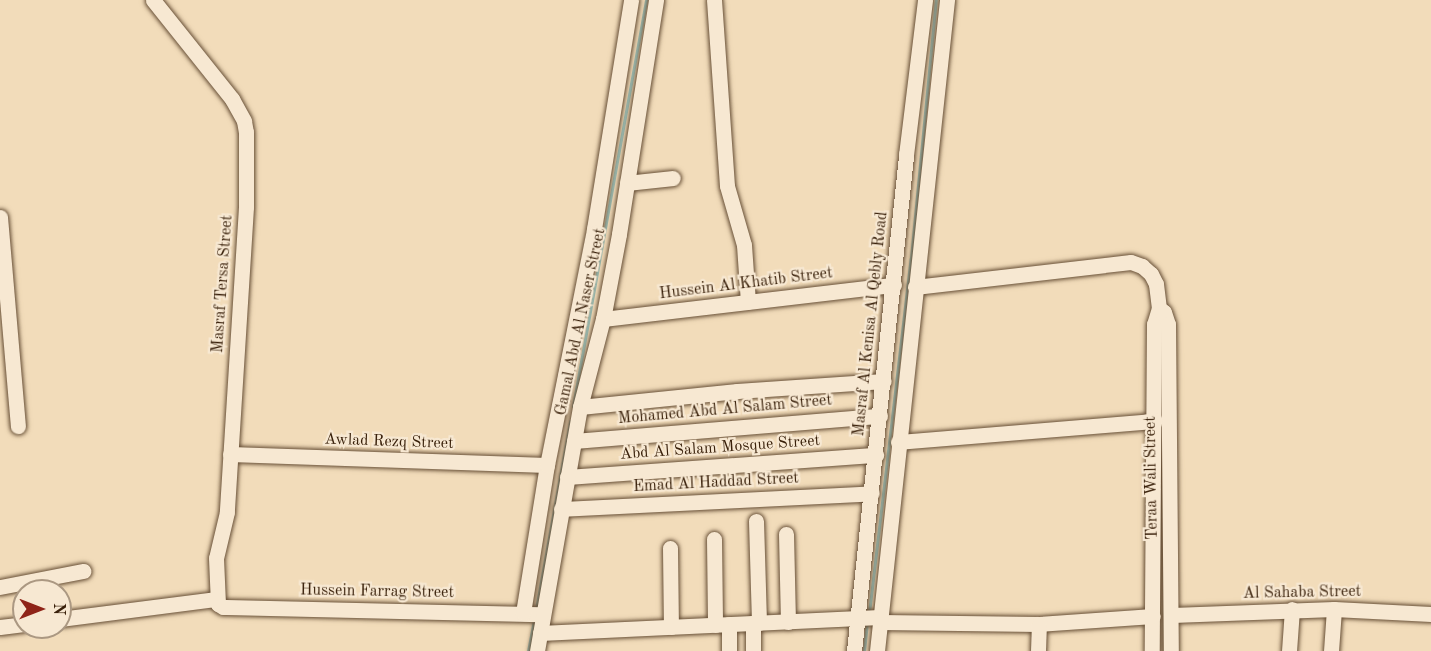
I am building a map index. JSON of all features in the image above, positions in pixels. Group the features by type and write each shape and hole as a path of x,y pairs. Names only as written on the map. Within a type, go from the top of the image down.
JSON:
{"street":[{"name":"Masraf Tersa Street","path":"153,0 232,99 244,121 247,151 246,207 225,525 217,546 217,599"},
{"name":"Gamal Abd Al Naser Street","path":"537,651 540,633 534,613 547,465 596,230 631,0"},
{"name":"Gamal Abd Al Naser Street","path":"534,613 561,509 580,407 603,319 656,0"},
{"path":"714,0 727,186 744,245 748,302"},
{"name":"Masraf Al Kenisa Al Qebly Road","path":"854,651 906,155 925,0"},
{"path":"877,651 893,485 947,0"},
{"path":"627,183 673,178"},
{"path":"0,217 18,426"},
{"path":"596,230 617,234"},
{"name":"Teraa Wali Street","path":"915,287 1131,262 1142,266 1151,274 1156,284 1159,308 1154,324 1152,651"},
{"name":"Hussein Al Khatib Street","path":"603,319 894,285"},
{"name":"Teraa Wali Street","path":"1159,308 1164,312 1168,324 1171,651"},
{"path":"580,407 737,391 884,381"},
{"name":"Mohamed Abd Al Salam Street","path":"574,441 880,416"},
{"path":"898,442 1155,421"},
{"name":"Awlad Rezq Street","path":"230,454 547,465"},
{"name":"Abd Al Salam Mosque Street","path":"567,477 876,454"},
{"name":"Emad Al Haddad Street","path":"561,509 872,489 893,485"},
{"path":"753,651 756,623 756,521"},
{"path":"786,534 788,622"},
{"path":"714,539 722,625 729,651"},
{"path":"670,548 670,627"},
{"path":"0,587 83,572"},
{"path":"72,617 217,599"},
{"name":"Hussein Farrag Street","path":"217,599 218,604 222,607 534,613"},
{"path":"1288,651 1292,609"},
{"name":"Al Sahaba Street","path":"1172,615 1292,609 1431,614"},
{"path":"1331,651 1334,609"},
{"path":"540,633 858,619 1039,624 1153,616"},
{"path":"1038,651 1039,624"}],"waterway":[{"path":"573,406 646,0"},
{"path":"869,613 911,258 936,0"},
{"path":"536,609 570,421"},
{"path":"528,651 534,619"},
{"path":"864,651 867,623"}]}
